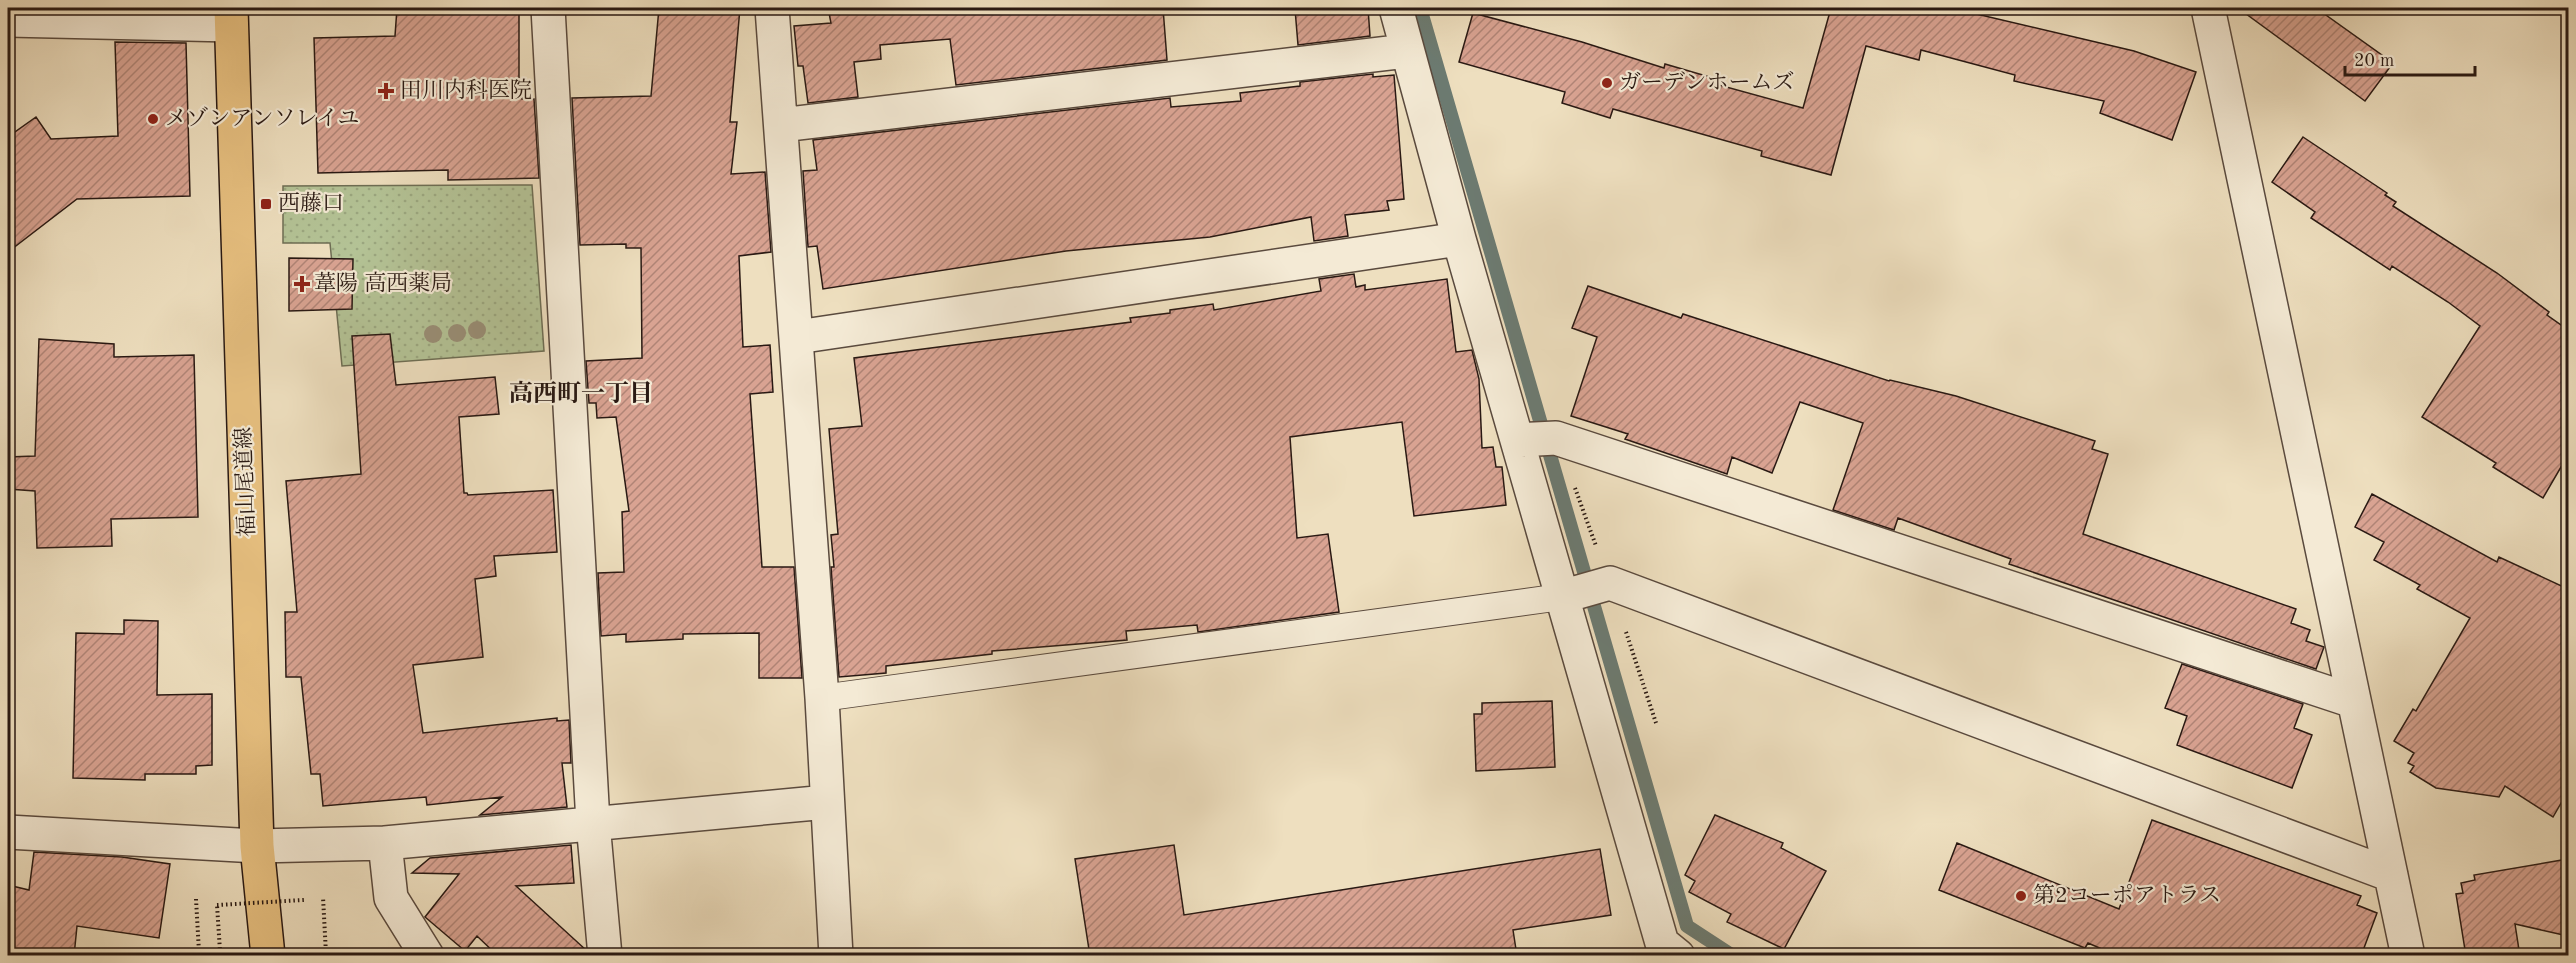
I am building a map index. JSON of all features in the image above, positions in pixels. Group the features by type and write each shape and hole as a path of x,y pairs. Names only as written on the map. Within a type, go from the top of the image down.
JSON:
{"main road":[{"name":"福山尾道線","path":"231,16 257,846 268,956"}],"street":[{"path":"548,8 593,823 605,956"},
{"path":"772,8 822,698 836,956"},
{"path":"1396,8 1406,51 1661,951"},
{"path":"2208,8 2408,956"},
{"path":"8,20 231,16"},
{"path":"781,125 1406,51"},
{"path":"797,337 1459,239"},
{"path":"1517,440 1556,438 2353,701"},
{"path":"1561,597 1610,583 2391,875"},
{"path":"8,832 257,846 385,843 827,802"},
{"path":"385,843 391,898 428,956"}],"lane":[{"path":"822,698 1561,597"}],"path":[{"path":"306,944 307,954 326,954 323,897"},
{"path":"196,899 199,952 220,951 217,904 304,900 304,911"}],"green space":[{"path":"532,185 544,351 342,366 330,243 283,243 283,186"}],"building":[{"path":"397,8 519,8 519,84 521,84 522,99 534,99 539,178 448,180 448,170 318,173 314,38 395,36"},
{"path":"659,8 740,8 730,122 737,122 731,174 765,172 771,252 739,256 743,347 770,345 773,392 750,394 762,567 794,567 802,678 759,678 759,633 683,634 683,639 626,642 626,634 601,636 598,573 624,572 622,512 629,511 616,417 597,418 596,403 589,403 586,361 642,358 641,248 626,248 626,244 580,245 572,98 651,96"},
{"path":"828,8 1163,8 1167,60 956,85 950,39 880,45 881,59 854,62 858,97 808,103 803,66 798,66 794,26 831,23"},
{"path":"1368,8 1370,36 1298,45 1295,9"},
{"path":"1831,8 1951,8 2134,51 2196,72 2172,140 2100,113 2104,101 2014,81 2015,75 1921,50 1919,60 1866,46 1831,175 1761,156 1762,151 1613,109 1610,118 1562,103 1565,92 1459,62 1473,13 1582,42 1664,68 1665,64 1720,80 1719,85 1803,108"},
{"path":"2238,8 2316,8 2393,63 2365,101"},
{"path":"115,42 186,43 190,196 77,199 8,252 8,137 36,117 51,139 118,136"},
{"path":"1373,74 1373,77 1394,75 1404,199 1387,201 1389,210 1345,215 1348,236 1314,241 1311,217 1210,237 1066,251 823,289 817,246 808,247 803,171 817,170 813,140 1170,98 1171,107 1241,101 1240,93 1300,86 1300,82"},
{"path":"2303,137 2387,193 2385,195 2396,202 2393,206 2497,273 2549,312 2547,315 2568,330 2568,455 2543,498 2493,467 2496,463 2422,417 2480,326 2448,302 2392,266 2390,270 2311,218 2315,212 2272,182"},
{"path":"289,258 353,259 352,309 289,311"},
{"path":"1354,274 1356,287 1365,285 1365,290 1447,279 1456,352 1472,350 1479,379 1482,448 1493,447 1496,467 1502,467 1506,505 1414,516 1402,422 1290,437 1297,538 1328,534 1339,612 1198,632 1197,625 1126,631 1127,640 992,651 992,654 886,666 886,673 839,677 831,567 834,567 831,535 838,534 829,429 862,426 854,358 1131,322 1130,318 1213,304 1214,310 1321,291 1319,279"},
{"path":"1588,286 1681,318 1683,314 1889,381 1956,396 2095,441 2092,449 2108,454 2083,534 2296,609 2291,623 2310,630 2306,641 2324,647 2316,669 2009,564 2011,559 1898,518 1894,530 1833,510 1863,423 1800,402 1772,473 1732,457 1727,474 1625,439 1628,434 1571,416 1597,337 1572,328"},
{"path":"390,334 396,385 495,377 499,414 459,417 464,493 468,495 553,490 557,552 494,556 496,576 475,579 483,657 413,665 423,733 557,718 557,721 569,720 571,763 562,763 567,807 480,815 502,797 427,805 426,797 323,806 320,774 311,774 301,677 286,677 285,612 297,612 286,481 361,474 352,336"},
{"path":"39,339 114,344 114,357 194,355 198,517 111,519 112,546 37,548 35,491 8,489 8,457 35,456"},
{"path":"2372,494 2497,562 2499,557 2568,589 2568,791 2553,817 2505,786 2499,797 2436,788 2410,772 2414,766 2408,763 2414,753 2394,741 2413,709 2416,711 2470,618 2417,589 2420,585 2374,560 2384,542 2355,527"},
{"path":"124,620 158,621 157,695 212,694 212,765 196,766 196,774 145,774 145,780 73,778 76,633 124,634"},
{"path":"2182,664 2303,704 2294,728 2312,735 2292,788 2177,745 2187,716 2165,708"},
{"path":"1552,701 1555,767 1476,771 1474,714 1482,714 1482,703"},
{"path":"1715,815 1783,843 1781,848 1826,871 1784,949 1727,922 1731,914 1689,892 1695,881 1685,875"},
{"path":"2152,820 2361,896 2357,905 2377,913 2361,956 2118,956 2088,943 2085,948 1939,890 1957,843 2119,909"},
{"path":"571,845 574,883 516,886 586,950 586,956 498,956 477,936 465,951 425,917 459,874 412,873 430,858"},
{"path":"1174,845 1184,915 1600,849 1611,915 1513,930 1517,956 1090,956 1075,859"},
{"path":"34,852 122,857 170,864 159,938 77,926 74,956 8,956 8,885 29,890"},
{"path":"2568,859 2568,936 2515,924 2519,950 2487,956 2466,956 2456,894 2463,893 2461,883 2475,880 2474,875"}],"waterway":[{"path":"1420,8 1687,926 1733,956"}],"place":[{"name":"ガーデンホームズ","path":"1607,83"},
{"name":"田川内科医院","path":"386,91"},
{"name":"メゾンアンソレイユ","path":"153,119"},
{"name":"西藤口","path":"266,204"},
{"name":"葦陽 高西薬局","path":"302,284"},
{"name":"第2コーポアトラス","path":"2021,896"}],"district":[{"name":"高西町一丁目","path":"581,395"}]}
